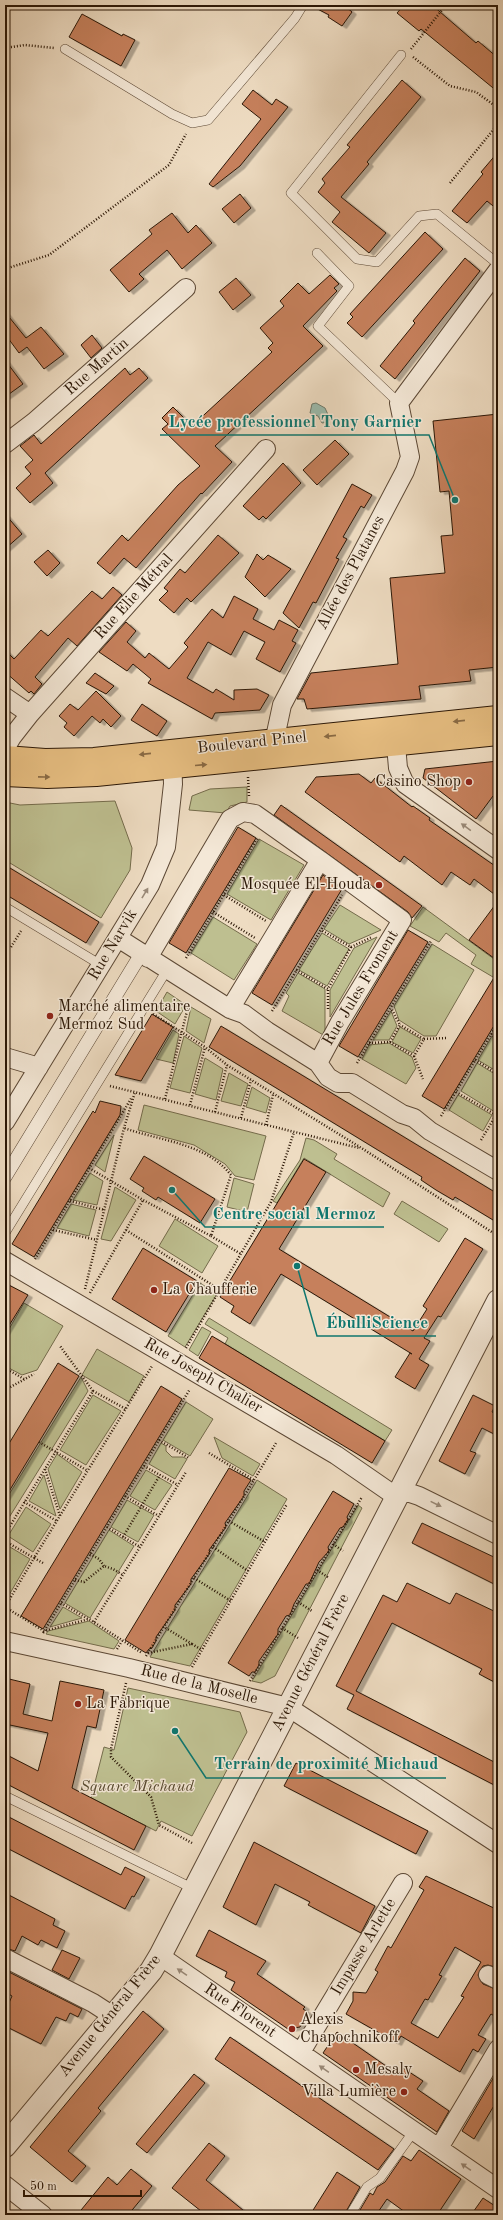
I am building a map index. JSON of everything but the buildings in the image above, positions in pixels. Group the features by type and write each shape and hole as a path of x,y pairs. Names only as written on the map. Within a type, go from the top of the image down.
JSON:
{"main road":[{"name":"Boulevard Pinel","path":"5,757 59,760 172,759 278,749 498,717"},
{"name":"Boulevard Pinel","path":"278,749 396,745 498,734"},
{"name":"Boulevard Pinel","path":"5,775 47,777 82,776 172,759"}],"street":[{"path":"399,403 498,270"},
{"name":"Rue Martin","path":"5,444 34,422 186,288"},
{"name":"Allée des Platanes","path":"278,749 279,715 282,705 405,471 410,457 399,403"},
{"name":"Rue Elie Métral","path":"5,749 12,736 30,714 266,449"},
{"path":"5,697 30,714"},
{"path":"396,745 398,768 405,784 498,850"},
{"name":"Rue Narvik","path":"5,1122 150,885 166,847 173,784 172,759"},
{"name":"Rue Jules Froment","path":"143,959 230,819 243,812 250,812 267,822 402,920 340,1022 318,1062"},
{"path":"230,1009 320,860"},
{"name":"Rue Jules Froment","path":"118,938 143,959 167,970 230,1009 244,1014 266,1031 318,1062 328,1077 338,1083 352,1083 402,1114 422,1122 430,1131 498,1171"},
{"path":"5,1176 143,959"},
{"path":"5,1057 39,1067"},
{"name":"Rue Joseph Chalier","path":"5,1261 336,1455 391,1492 419,1496 498,1535"},
{"name":"Avenue Général Frère","path":"5,2146 150,1971 160,1956 496,1308"},
{"name":"Rue de la Moselle","path":"5,1642 129,1668 288,1707 498,1844"},
{"name":"Impasse Arlette","path":"301,2052 403,1883"},
{"name":"Rue Florent","path":"160,1956 498,2189"},
{"path":"5,1958 93,2003 113,2016"},
{"path":"439,2148 498,2050"},
{"path":"5,2185 43,2215"}],"lane":[{"path":"66,49 172,114 192,123 208,120 295,18 303,5"},
{"path":"401,55 291,193 357,259 377,262 419,216 437,214 498,264"},
{"path":"317,253 349,286 318,326 399,403"},
{"path":"5,907 101,965"},
{"path":"5,1233 167,970"},
{"path":"5,1796 194,1890"},
{"path":"350,2215 367,2187 380,2178 414,2131"}],"path":[{"path":"446,5 408,53 450,86 476,92 498,108"},
{"path":"5,48 25,45 66,49"},
{"path":"5,269 49,255 169,165 192,123"},
{"path":"450,183 498,124"},
{"path":"186,958 267,822"},
{"path":"272,1011 346,889"},
{"path":"224,895 278,929"},
{"path":"213,912 268,946"},
{"path":"11,947 28,920"},
{"path":"296,970 328,989 351,947 321,930"},
{"path":"357,1063 431,941"},
{"path":"165,1099 189,1003"},
{"path":"390,1008 400,1025 424,1039 447,1038"},
{"path":"148,1010 205,1047 227,1065 363,1149 498,1236"},
{"path":"441,1116 498,1023"},
{"path":"390,1042 400,1025"},
{"path":"491,1034 498,1038"},
{"path":"414,1056 424,1039"},
{"path":"369,1042 390,1042 414,1056 423,1079"},
{"path":"190,1106 205,1047"},
{"path":"475,1060 498,1074"},
{"path":"215,1112 227,1065"},
{"path":"241,1118 251,1080"},
{"path":"104,1084 363,1149"},
{"path":"84,1292 124,1128 135,1092"},
{"path":"34,1262 135,1092"},
{"path":"456,1092 497,1116"},
{"path":"266,1125 273,1094"},
{"path":"481,1140 497,1116 498,1112"},
{"path":"124,1128 188,1146 223,1165 231,1175 211,1236"},
{"path":"184,1352 271,1202 294,1132"},
{"path":"89,1168 112,1180 143,1200 211,1236 241,1254"},
{"path":"89,1295 143,1200"},
{"path":"70,1201 105,1210"},
{"path":"53,1230 97,1240"},
{"path":"126,1230 220,1290"},
{"path":"60,1346 93,1390 126,1409"},
{"path":"89,1619 44,1631 5,1607 152,1365"},
{"path":"5,1368 24,1379"},
{"path":"5,1390 34,1374"},
{"path":"42,1635 190,1389"},
{"path":"5,1534 93,1390"},
{"path":"159,1440 188,1458"},
{"path":"39,1442 88,1471"},
{"path":"147,1655 276,1443"},
{"path":"209,1453 254,1480"},
{"path":"144,1466 178,1485"},
{"path":"45,1469 60,1516"},
{"path":"94,1622 186,1472"},
{"path":"123,1537 160,1475"},
{"path":"125,1496 159,1516"},
{"path":"249,1682 362,1497"},
{"path":"24,1502 57,1521"},
{"path":"191,1669 287,1504"},
{"path":"229,1521 265,1542"},
{"path":"107,1527 140,1547"},
{"path":"5,1542 43,1563"},
{"path":"333,1544 343,1551"},
{"path":"213,1547 248,1571"},
{"path":"90,1554 99,1559 104,1566 123,1575"},
{"path":"75,1580 84,1582 104,1566"},
{"path":"317,1570 329,1578"},
{"path":"194,1578 231,1600"},
{"path":"298,1602 312,1611"},
{"path":"61,1603 150,1658"},
{"path":"164,1627 202,1650"},
{"path":"282,1628 298,1638"},
{"path":"115,1652 122,1641"},
{"path":"147,1655 192,1644"},
{"path":"126,1682 111,1749 111,1757 151,1797 159,1825 192,1843"}],"green space":[{"path":"247,787 247,802 230,806 226,813 189,810 192,796 210,789"},
{"path":"115,801 132,848 130,870 101,918 5,860 5,802 20,805"},
{"path":"259,839 304,865 271,920 227,894"},
{"path":"340,905 381,930 349,944 324,929"},
{"path":"423,907 498,962 498,980 471,964 476,955 446,933 439,942 410,926"},
{"path":"213,917 257,944 234,980 191,953"},
{"path":"322,933 349,949 327,986 299,970"},
{"path":"377,937 330,1017 330,990 354,948"},
{"path":"432,944 474,970 436,1036 424,1036 399,1020 394,1006"},
{"path":"298,973 325,989 325,1036 282,1011 289,996 286,993"},
{"path":"167,992 186,1005 175,1024 156,1011"},
{"path":"191,1007 211,1019 204,1043 186,1031"},
{"path":"391,1011 397,1026 389,1040 373,1040"},
{"path":"400,1027 421,1039 413,1053 392,1042"},
{"path":"173,1030 179,1034 173,1063 156,1059"},
{"path":"184,1036 202,1048 190,1093 170,1088"},
{"path":"492,1036 498,1040 498,1072 478,1060"},
{"path":"389,1043 412,1057 416,1068 406,1084 362,1059 369,1045"},
{"path":"205,1058 223,1069 216,1100 195,1094"},
{"path":"477,1063 498,1076 498,1107 495,1112 461,1091"},
{"path":"229,1073 248,1084 241,1106 221,1101"},
{"path":"252,1087 270,1098 266,1113 246,1107"},
{"path":"458,1095 492,1115 483,1131 449,1110"},
{"path":"144,1105 266,1136 254,1180 235,1176 225,1164 194,1145 138,1130"},
{"path":"114,1135 105,1172 95,1165"},
{"path":"306,1138 314,1140 337,1154 334,1159 390,1193 383,1207 304,1158 277,1203 273,1201 300,1160"},
{"path":"90,1173 103,1181 97,1205 73,1200"},
{"path":"234,1178 254,1184 247,1212 227,1207"},
{"path":"115,1187 136,1200 111,1241 101,1239"},
{"path":"402,1201 448,1229 439,1242 394,1214"},
{"path":"71,1204 96,1210 89,1236 57,1228"},
{"path":"175,1219 218,1246 202,1273 159,1246"},
{"path":"200,1283 217,1294 185,1347 168,1336"},
{"path":"24,1303 63,1326 37,1370 22,1375 5,1366 5,1336"},
{"path":"209,1318 392,1430 385,1441 225,1344 228,1338 205,1324"},
{"path":"202,1327 211,1332 198,1356 189,1350"},
{"path":"97,1349 144,1376 129,1402 82,1375"},
{"path":"81,1377 88,1391 5,1524 5,1501"},
{"path":"93,1395 121,1411 86,1465 60,1450"},
{"path":"186,1402 213,1419 190,1456 163,1440"},
{"path":"214,1437 260,1464 253,1476 222,1458"},
{"path":"161,1443 166,1446 166,1451 172,1457 183,1457 187,1459 175,1479 149,1464"},
{"path":"57,1454 82,1472 60,1509 48,1469"},
{"path":"146,1470 172,1485 155,1510 130,1496"},
{"path":"44,1475 56,1516 29,1501"},
{"path":"257,1480 287,1499 190,1666 150,1657"},
{"path":"127,1500 154,1515 138,1542 111,1527"},
{"path":"358,1505 362,1508 275,1676 261,1683 252,1681"},
{"path":"26,1507 51,1524 33,1552 8,1536"},
{"path":"109,1530 134,1546 90,1618 65,1603"},
{"path":"5,1544 30,1559 5,1602"},
{"path":"63,1607 82,1618 50,1627"},
{"path":"89,1621 119,1641 114,1649 46,1634 48,1631"},
{"name":"Square Michaud","path":"128,1688 240,1712 247,1732 192,1836 161,1821 156,1831 91,1798 104,1747 114,1750"}],"shaded area":[{"path":"316,403 325,408 330,419 328,422 322,423 318,416 310,413 312,404"}],"place":[{"name":"Lycée professionnel Tony Garnier","path":"455,500"},
{"name":"Casino Shop","path":"469,782"},
{"name":"Mosquée El-Houda","path":"379,885"},
{"name":"Marché alimentaire Mermoz Sud","path":"50,1016"},
{"name":"Centre social Mermoz","path":"172,1190"},
{"name":"ÉbulliScience","path":"297,1266"},
{"name":"La Chaufferie","path":"154,1290"},
{"name":"La Fabrique","path":"78,1704"},
{"name":"Terrain de proximité Michaud","path":"175,1731"},
{"name":"Alexis Chapochnikoff","path":"292,2029"},
{"name":"Mesaly","path":"356,2070"},
{"name":"Villa Lumière","path":"404,2092"}]}
